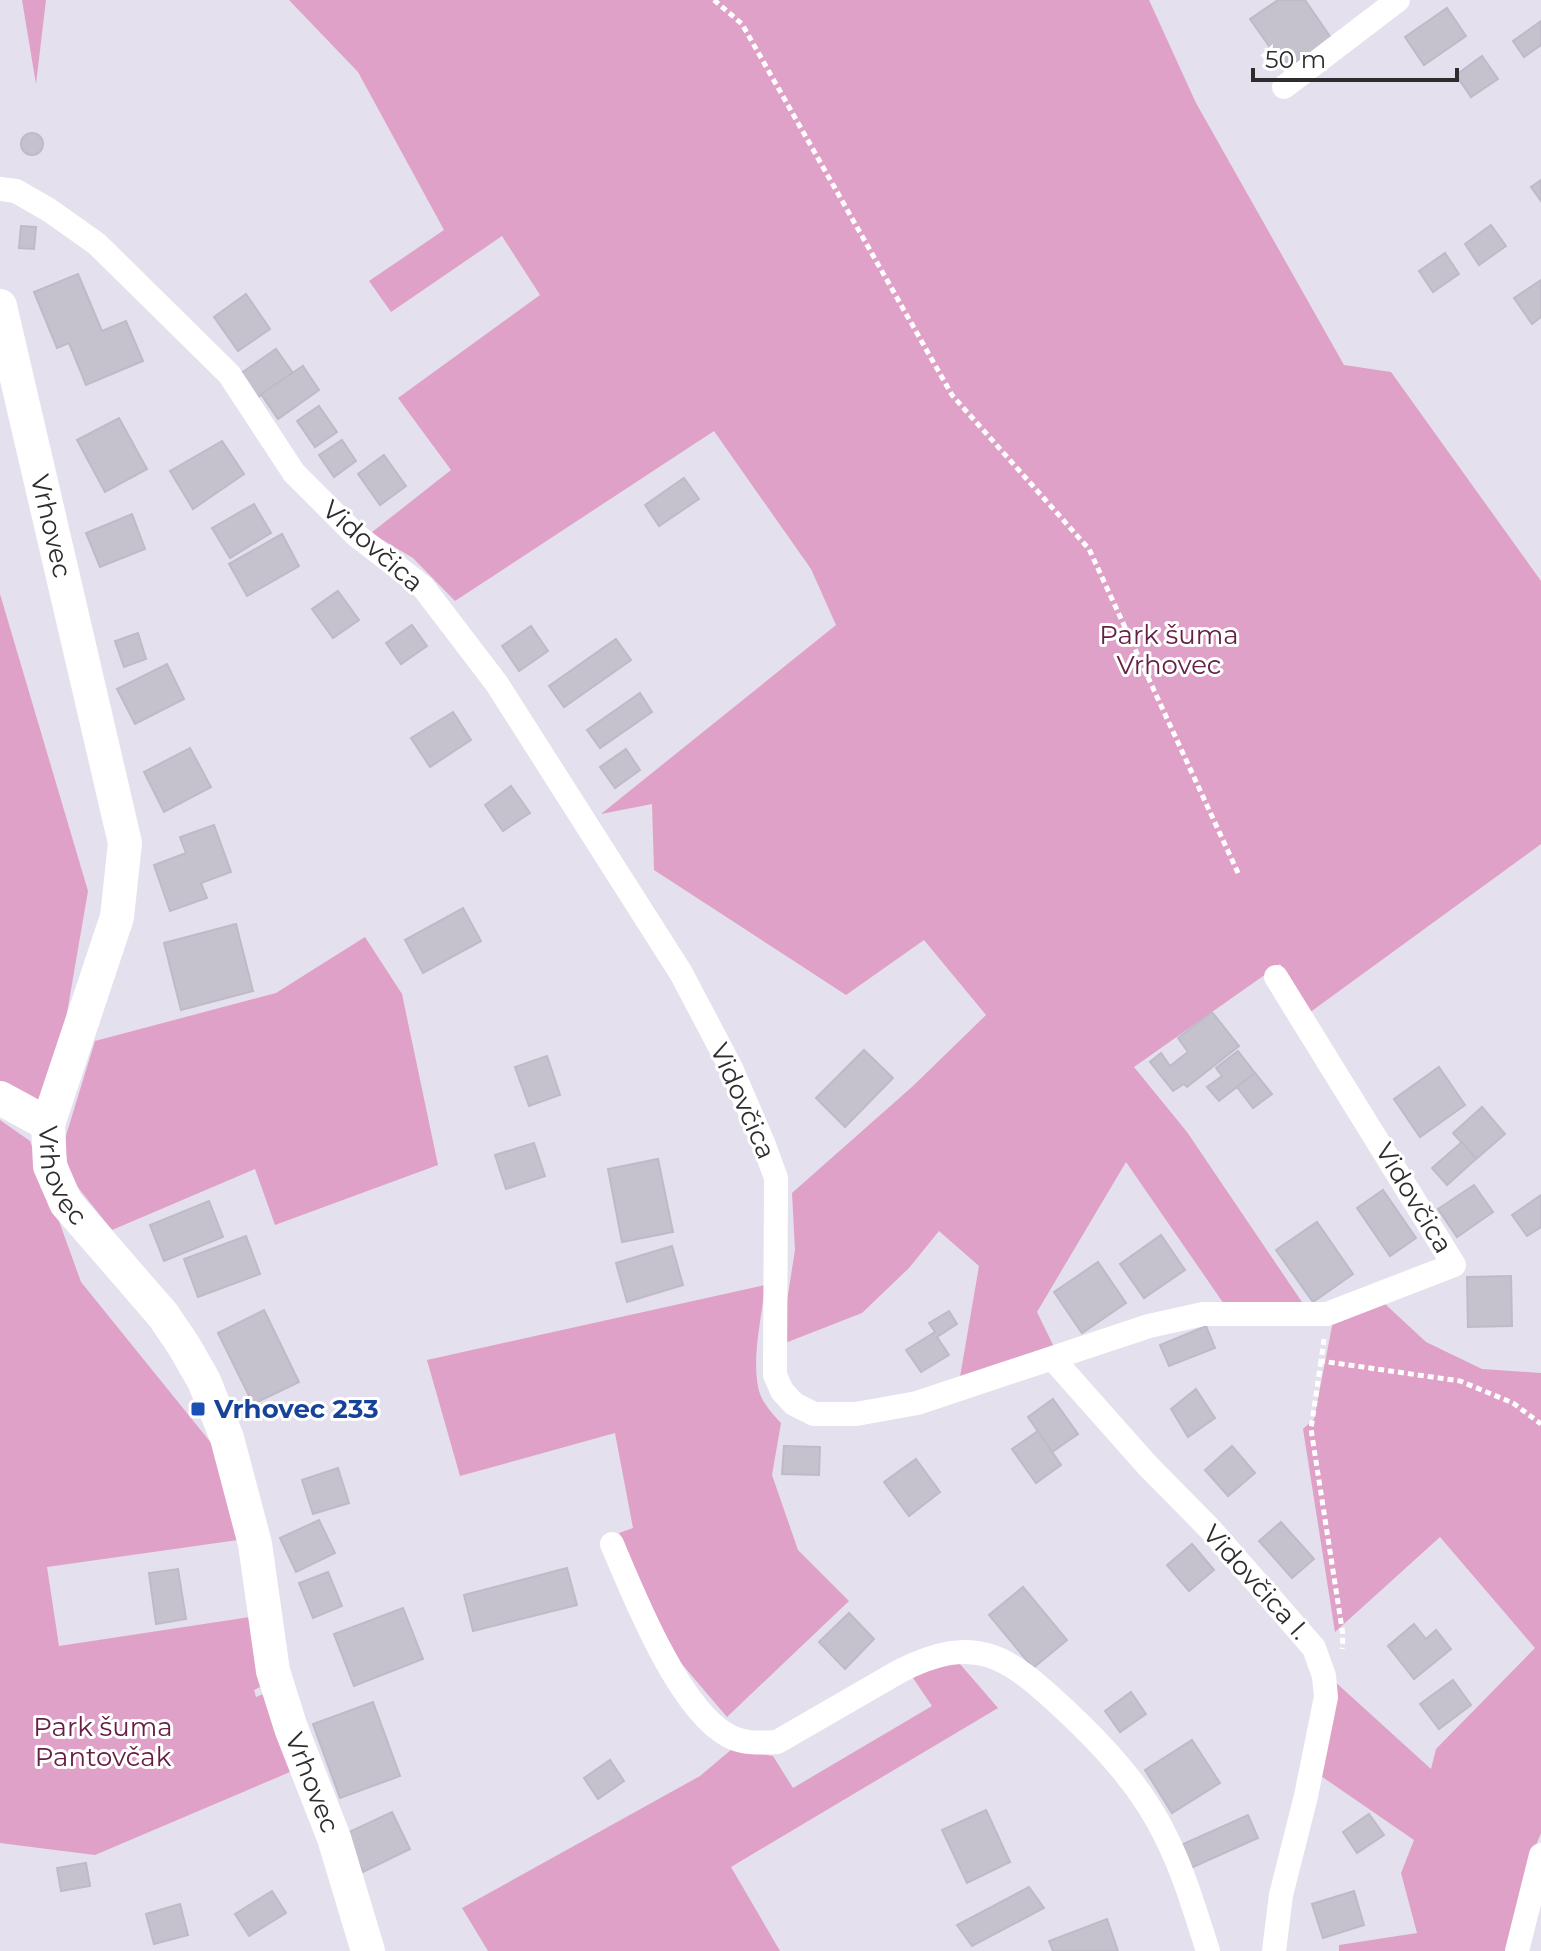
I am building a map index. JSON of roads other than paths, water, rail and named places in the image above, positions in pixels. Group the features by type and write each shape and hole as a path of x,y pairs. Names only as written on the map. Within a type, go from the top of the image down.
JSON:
{"street":[{"path":"1284,87 1398,0"},
{"name":"Vidovčica","path":"0,189 16,191 97,244 229,374 294,473 356,535 423,587 497,684 681,973 731,1068 764,1145 776,1178 775,1375 794,1404 814,1414 856,1414 917,1403 1149,1326 1203,1314 1327,1314 1454,1265 1276,977"},
{"name":"Vrhovec","path":"0,306 125,843 117,917 48,1124 50,1166 66,1203 170,1325 204,1381 227,1438 255,1544 273,1671 291,1728 334,1838 368,1951"},
{"path":"0,1098 48,1124"},
{"name":"Vidovčica I.","path":"1053,1359 1147,1465 1211,1530 1314,1648 1324,1676 1326,1697 1306,1796 1281,1895 1274,1951"},
{"path":"612,1544 652,1638 701,1713 717,1729 733,1738 756,1743 777,1742 920,1660 947,1652 992,1656 1007,1661 1029,1676 1093,1735 1139,1791 1169,1842 1208,1951"},
{"path":"1517,1951 1541,1855"}],"place":[{"name":"Vrhovec 233","path":"198,1409"}],"park label":[{"name":"Park šuma Vrhovec","path":"1169,650"},
{"name":"Park šuma Pantovčak","path":"103,1742"}]}
